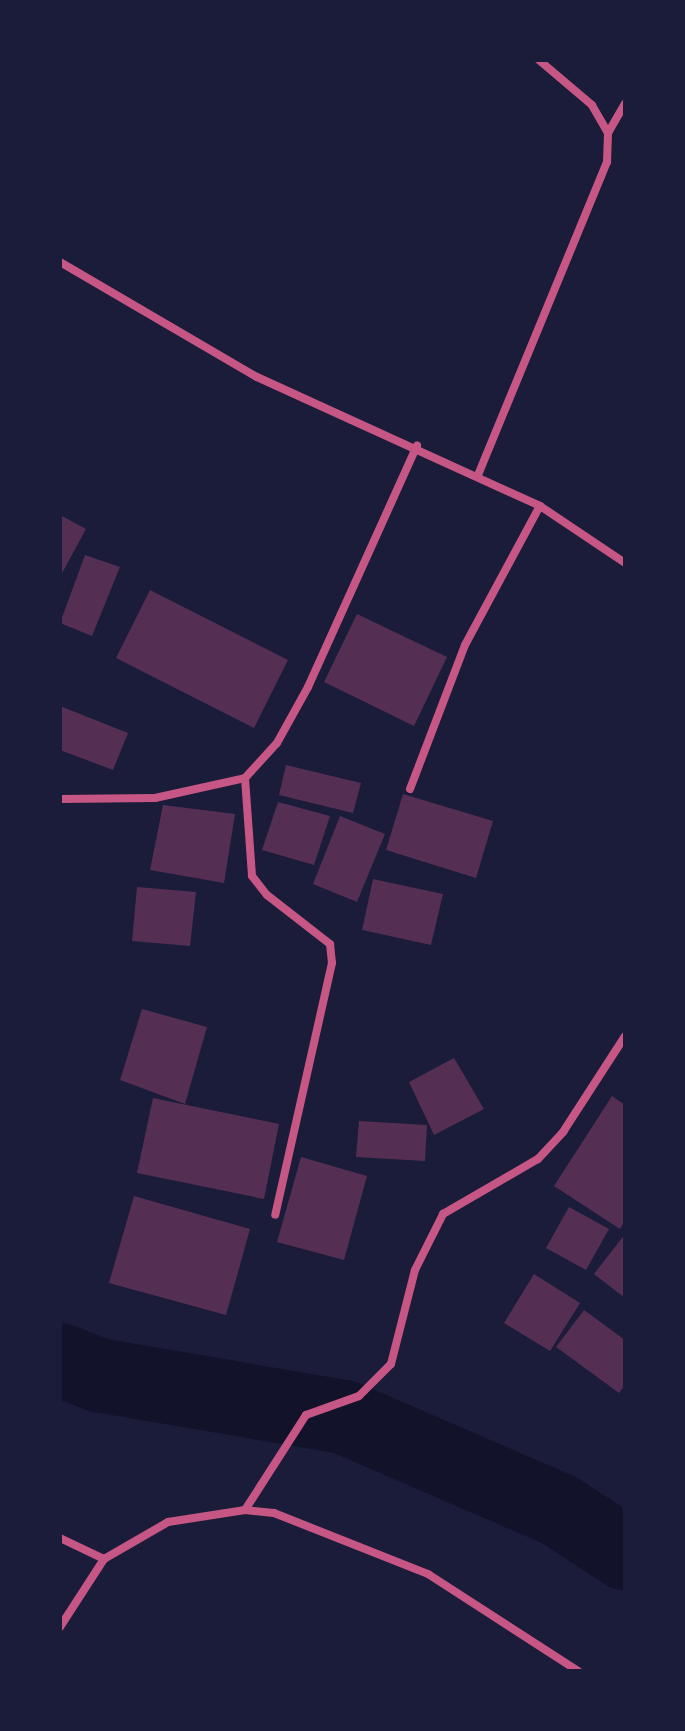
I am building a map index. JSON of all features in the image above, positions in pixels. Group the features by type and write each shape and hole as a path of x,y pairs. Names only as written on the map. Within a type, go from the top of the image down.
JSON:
{"street":[{"path":"539,60 592,105 608,133"},
{"path":"478,475 607,162 608,133 625,103"},
{"path":"60,262 257,377 417,446 540,506 625,563"},
{"path":"60,799 155,798 245,778 277,743 308,687 417,446"},
{"path":"410,789 465,645 540,506"},
{"path":"245,778 252,876 267,895 330,944 332,963 275,1215"},
{"path":"245,1510 306,1415 359,1396 391,1364 415,1270 443,1214 538,1159 563,1132 625,1036"},
{"path":"60,1627 104,1559 168,1522 245,1510 287,1518 428,1574 578,1671"},
{"path":"60,1538 104,1559"}],"building":[{"path":"60,515 86,529 60,577"},
{"path":"85,555 120,567 92,636 60,623"},
{"path":"150,590 288,660 254,728 116,658"},
{"path":"357,614 447,657 414,726 324,682"},
{"path":"60,706 128,733 113,770 60,750"},
{"path":"286,765 361,783 353,813 279,795"},
{"path":"403,794 493,821 476,878 386,850"},
{"path":"278,802 330,816 314,865 262,850"},
{"path":"163,805 235,814 224,883 150,870"},
{"path":"340,816 385,834 357,902 313,884"},
{"path":"373,879 443,894 431,945 362,930"},
{"path":"137,887 196,892 190,946 132,941"},
{"path":"142,1009 207,1027 185,1104 120,1080"},
{"path":"454,1058 484,1109 434,1135 409,1082"},
{"path":"612,1096 625,1105 625,1220 620,1229 554,1186"},
{"path":"153,1098 279,1124 264,1199 137,1173"},
{"path":"359,1121 427,1125 425,1161 356,1157"},
{"path":"301,1157 367,1176 344,1260 277,1242"},
{"path":"134,1196 250,1229 226,1315 109,1283"},
{"path":"569,1207 609,1229 586,1270 546,1248"},
{"path":"625,1234 625,1298 594,1274"},
{"path":"534,1274 580,1303 550,1351 504,1323"},
{"path":"584,1310 625,1340 625,1385 619,1393 556,1347"}],"waterway":[{"path":"60,1360 98,1375 344,1417 559,1510 625,1553"}]}
